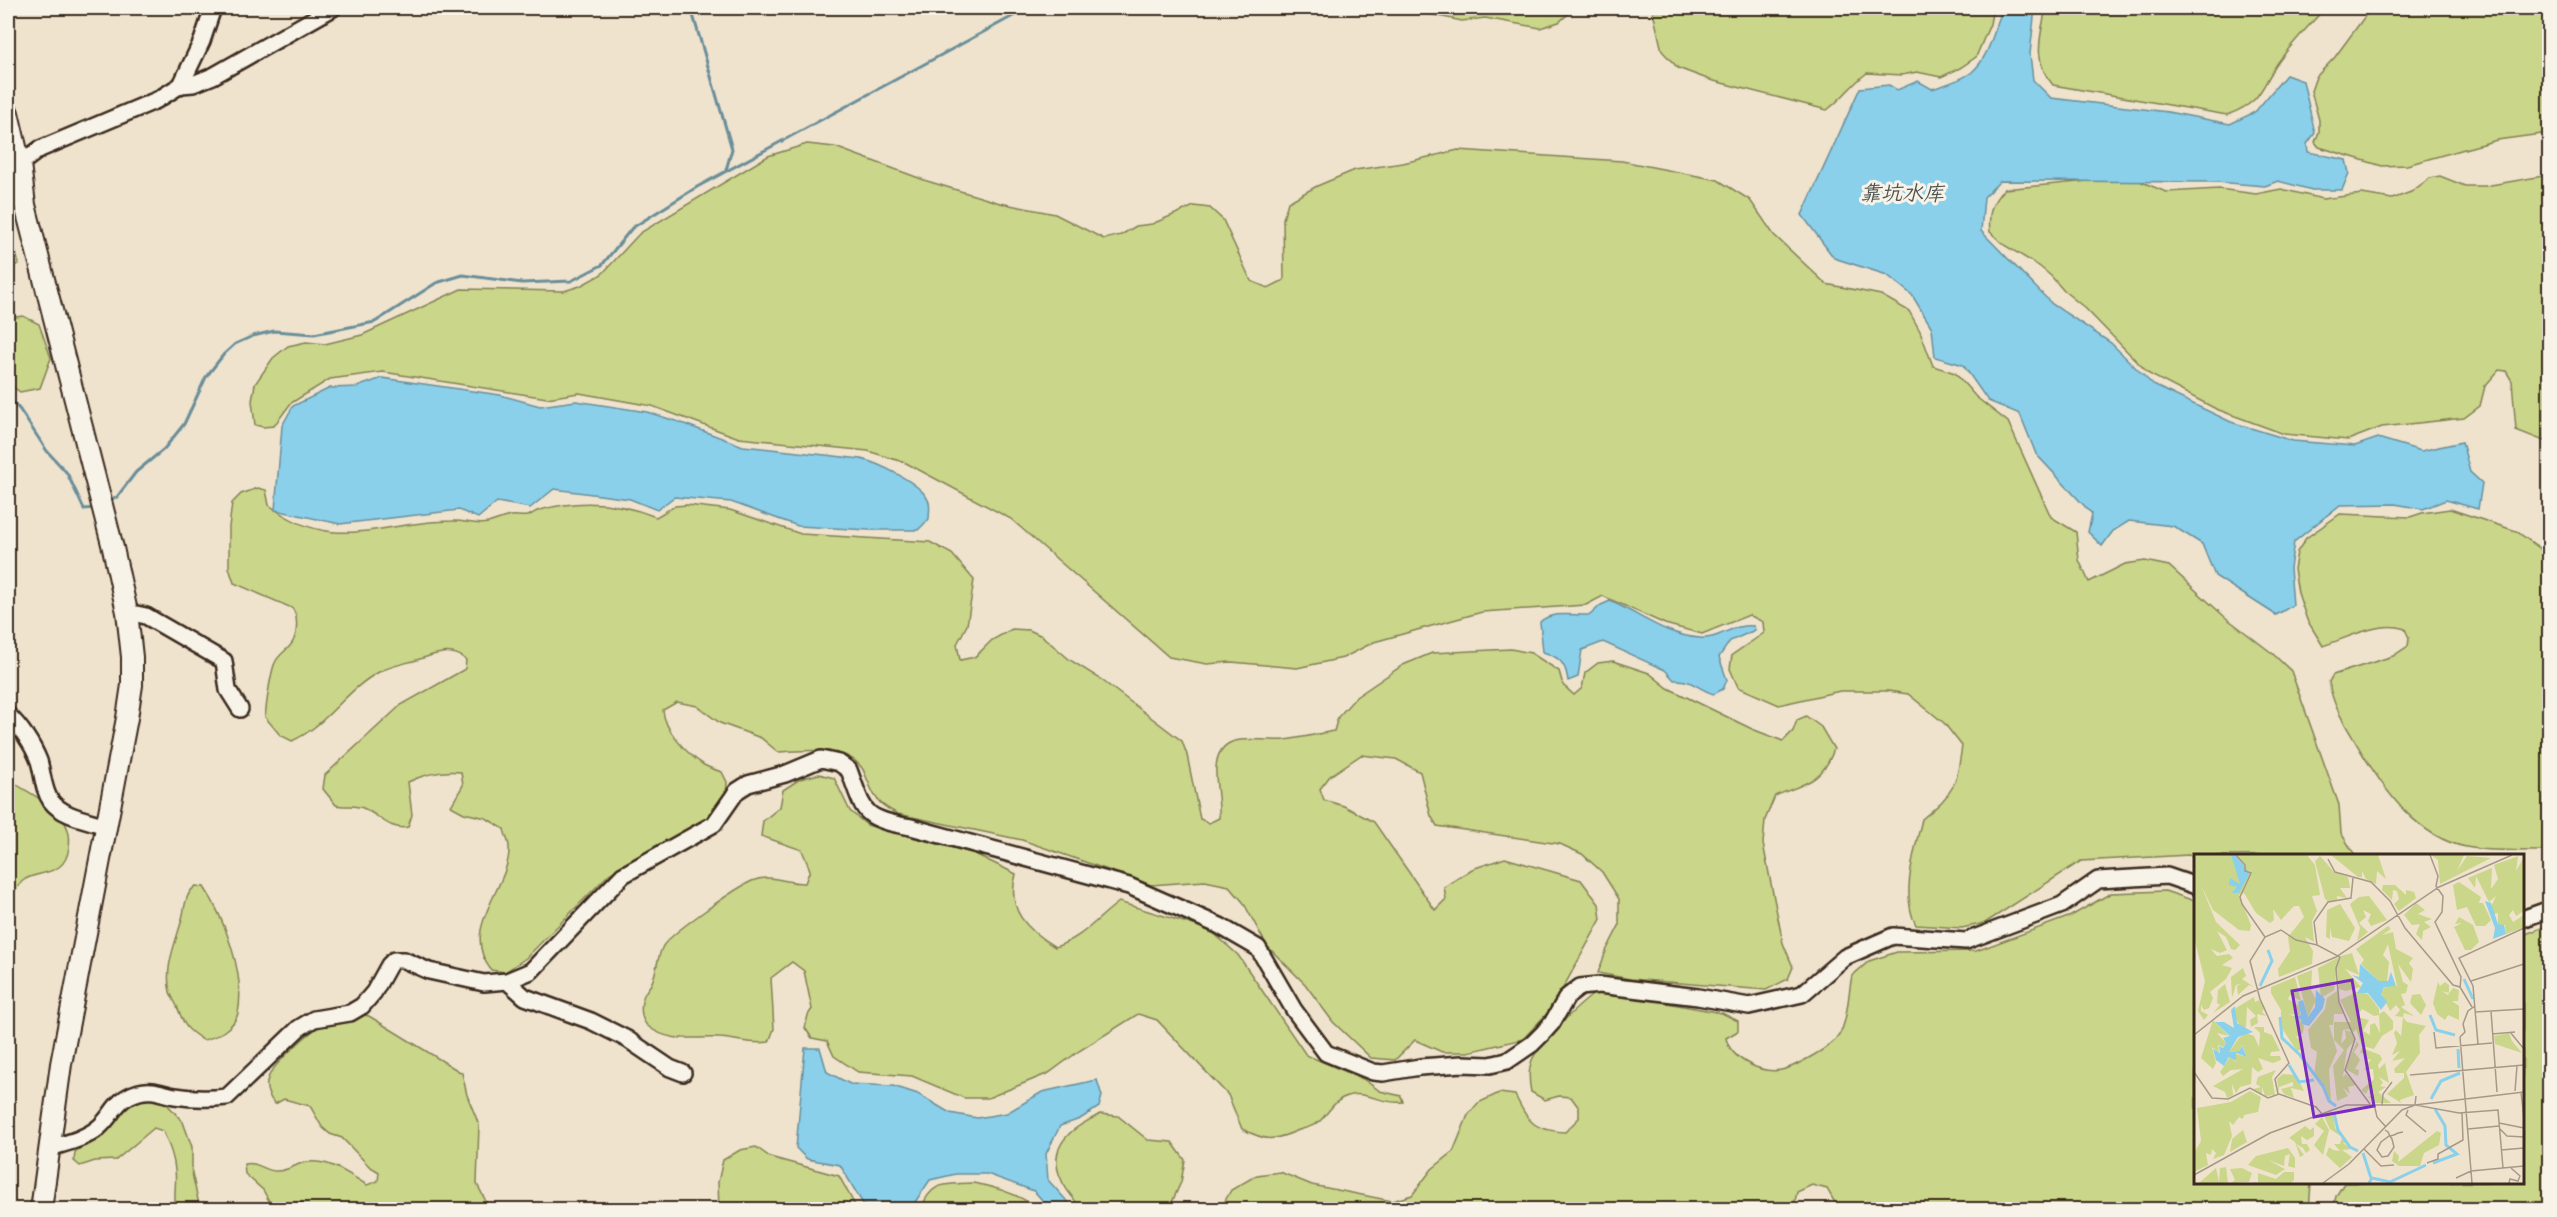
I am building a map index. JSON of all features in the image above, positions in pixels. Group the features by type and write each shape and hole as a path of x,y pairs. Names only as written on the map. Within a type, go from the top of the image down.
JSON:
{"main road":[{"path":"8,113 20,164 25,205 113,548 127,612 132,657 132,685 61,1064 41,1209"}],"street":[{"path":"181,85 202,41 213,8"},
{"path":"20,164 40,149 157,100 181,85 193,84 213,76 333,8"},
{"path":"127,612 146,616 224,661 228,690 240,708"},
{"path":"8,715 28,741 38,759 44,786 52,802 67,813 106,826"},
{"path":"50,1148 98,1129 118,1102 140,1092 153,1090 173,1096 198,1099 227,1097 299,1028 314,1019 350,1012 362,1006 374,992 388,965 394,960 404,960 429,971 484,983 507,981 531,971 623,875 714,824 737,791 748,784 785,774 820,759 839,763 849,770 859,802 872,816 879,819 1130,886 1220,926 1258,948 1294,1010 1326,1053 1372,1072 1383,1073 1462,1064 1490,1065 1507,1061 1543,1034 1567,997 1580,987 1599,985 1698,997 1749,1006 1802,994 1845,957 1893,936 1966,941 2062,905 2098,880 2167,876 2194,885"},
{"path":"2524,919 2550,909"},
{"path":"507,981 525,997 591,1021 627,1039 670,1068 683,1073"}],"green space":[{"path":"1400,8 1575,8 1559,22 1540,28 1485,18 1462,21"},
{"path":"1652,8 1993,8 1990,24 1976,57 1960,68 1941,77 1917,72 1902,75 1867,73 1827,110 1710,80 1678,68 1662,51"},
{"path":"2046,8 2325,8 2282,57 2258,95 2247,105 2227,115 2053,85 2042,67 2039,48"},
{"path":"2371,8 2549,8 2549,133 2497,140 2407,165 2382,166 2319,147 2315,142 2319,132 2319,120 2311,91 2316,77 2335,57"},
{"path":"807,144 835,147 927,181 1000,203 1055,214 1104,239 1121,235 1136,226 1152,224 1194,206 1210,208 1223,220 1251,281 1268,288 1284,280 1283,219 1288,202 1317,186 1355,170 1403,163 1458,150 1622,161 1718,180 1750,200 1774,235 1826,284 1881,295 1909,311 1920,331 1933,366 1955,373 1976,397 2008,422 2051,517 2076,532 2079,560 2089,582 2125,564 2145,561 2169,566 2225,617 2272,653 2291,671 2339,805 2341,833 2354,854 2194,854 2194,858 2189,855 2081,861 1985,923 1962,928 1916,925 1911,913 1909,887 1922,819 1948,795 1952,788 1958,771 1962,746 1944,723 1908,694 1888,691 1840,691 1779,705 1738,687 1730,669 1732,655 1764,633 1763,622 1749,615 1702,634 1665,624 1603,596 1586,605 1482,612 1374,642 1343,658 1297,668 1231,662 1207,664 1169,657 1011,519 906,463 868,451 739,438 652,406 579,393 547,398 383,372 330,379 291,403 274,426 255,425 252,401 255,384 273,358 288,346 306,342 325,344 362,335 461,289 564,291 580,286 602,274 640,233 768,156"},
{"path":"2549,175 2549,443 2516,430 2512,381 2506,371 2499,370 2485,386 2480,406 2464,418 2382,427 2348,440 2284,434 2216,409 2149,374 2051,276 2004,245 1990,232 1991,209 2004,189 2130,177 2166,192 2219,189 2256,194 2281,189 2323,199 2362,194 2392,199 2411,192 2430,178 2440,176 2465,186 2485,186"},
{"path":"8,224 19,264 8,268"},
{"path":"23,316 39,324 51,358 40,388 20,392 8,383 8,318"},
{"path":"258,488 266,490 269,505 293,520 315,529 336,532 358,532 426,522 456,521 483,524 510,516 528,516 540,510 584,503 613,505 656,517 675,506 687,505 730,510 801,534 930,542 952,554 974,580 967,625 957,644 960,660 975,657 992,640 1012,629 1029,630 1042,636 1070,660 1099,678 1182,741 1200,819 1209,823 1219,818 1216,767 1219,754 1225,746 1242,740 1284,740 1334,731 1338,717 1356,697 1403,665 1432,653 1511,649 1531,653 1559,671 1563,685 1574,695 1582,688 1585,673 1598,663 1613,661 1649,673 1668,688 1752,729 1783,741 1793,731 1797,720 1806,716 1821,727 1834,749 1824,769 1818,775 1804,784 1775,796 1765,820 1763,844 1783,943 1793,967 1788,979 1766,990 1630,979 1598,973 1619,926 1619,899 1602,872 1582,854 1560,844 1437,826 1431,816 1420,772 1396,759 1361,755 1330,776 1320,789 1324,800 1344,806 1374,822 1435,910 1446,899 1444,887 1472,869 1505,858 1581,880 1599,904 1601,919 1552,1008 1523,1039 1468,1052 1442,1052 1415,1040 1395,1060 1371,1058 1333,1022 1305,984 1267,946 1243,902 1229,886 1205,881 1151,885 1022,840 898,814 879,802 862,768 845,755 811,750 778,752 761,738 720,723 697,706 677,702 663,710 667,725 691,755 704,765 722,772 727,782 726,798 712,817 609,874 526,958 505,972 491,970 482,954 480,938 488,907 507,862 509,845 504,829 486,818 464,813 451,806 463,785 461,772 434,773 408,782 412,815 408,827 402,828 390,825 362,808 336,805 323,789 325,775 401,705 465,669 466,660 456,654 446,653 384,670 367,679 305,734 292,741 280,735 265,717 267,697 275,662 294,638 296,617 292,608 234,583 229,568 229,527 232,503 241,494"},
{"path":"2450,509 2516,531 2549,555 2549,855 2544,851 2485,850 2448,842 2432,834 2405,811 2381,783 2347,728 2334,701 2329,682 2333,675 2393,656 2408,646 2409,638 2405,629 2374,628 2323,646 2307,620 2298,593 2294,569 2297,552 2306,538 2340,514 2410,517"},
{"path":"819,774 834,778 850,811 867,825 973,853 1016,874 1014,898 1021,918 1055,947 1082,933 1119,902 1210,930 1238,955 1306,1055 1363,1079 1380,1091 1401,1096 1403,1102 1361,1095 1348,1096 1336,1103 1313,1126 1276,1138 1264,1138 1242,1129 1228,1095 1157,1020 1138,1014 1049,1073 988,1098 964,1098 912,1076 858,1072 834,1056 827,1041 812,1038 805,1028 812,1009 804,971 792,962 771,978 774,1029 769,1042 666,1036 649,1027 643,1020 642,1001 654,978 661,950 668,940 704,911 752,881 772,878 805,883 810,870 802,850 761,836 763,821 780,807 783,790 800,779"},
{"path":"8,779 39,798 58,814 69,834 69,850 59,867 24,880 8,902"},
{"path":"196,886 204,887 226,930 236,965 240,998 238,1013 233,1023 214,1037 203,1040 189,1030 185,1024 171,994 168,973 186,901"},
{"path":"2165,891 2194,901 2194,1184 2311,1184 2309,1210 1834,1210 1835,1203 1827,1189 1812,1185 1797,1192 1793,1210 1220,1210 1231,1190 1257,1175 1280,1172 1312,1185 1392,1201 1412,1195 1432,1169 1453,1152 1468,1115 1478,1103 1499,1093 1515,1095 1524,1112 1539,1127 1565,1132 1579,1118 1579,1108 1571,1097 1559,1096 1545,1100 1531,1092 1529,1076 1531,1064 1551,1033 1596,992 1722,1013 1738,1021 1738,1031 1726,1038 1733,1052 1755,1067 1764,1070 1781,1070 1810,1057 1837,1038 1846,1017 1852,976 1869,961 1897,952 1976,951 2071,916 2111,893"},
{"path":"2549,925 2549,1209 2333,1209 2336,1196 2343,1184 2524,1184 2524,935"},
{"path":"359,1014 369,1016 462,1073 467,1095 479,1125 477,1184 490,1209 306,1210 303,1203 295,1202 275,1206 263,1190 245,1174 244,1164 279,1171 302,1163 320,1162 336,1167 367,1185 378,1181 379,1172 369,1166 342,1138 330,1134 322,1127 310,1106 284,1099 275,1104 267,1089 267,1081 274,1068 315,1029"},
{"path":"153,1098 166,1103 183,1122 192,1147 192,1173 200,1209 176,1209 174,1165 163,1131 154,1128 116,1160 95,1161 80,1166 74,1161 75,1152 107,1130 133,1101"},
{"path":"1100,1114 1118,1116 1148,1140 1172,1142 1185,1160 1181,1182 1169,1209 1083,1209 1069,1193 1059,1174 1057,1154 1068,1135"},
{"path":"756,1147 770,1157 839,1176 857,1209 719,1209 718,1182 723,1160 740,1150"},
{"path":"973,1183 1008,1192 1039,1209 921,1209 930,1193 941,1186"}],"water":[{"name":"靠坑水库","path":"2003,8 2035,8 2030,54 2033,80 2051,98 2168,112 2230,124 2255,112 2286,75 2303,81 2315,133 2307,144 2308,152 2346,160 2349,173 2342,190 2312,190 2278,181 2265,186 2216,182 2000,181 1984,197 1981,231 2052,304 2111,343 2153,385 2231,422 2293,441 2355,446 2378,438 2421,451 2462,442 2470,472 2482,483 2478,509 2446,500 2423,509 2395,504 2340,505 2294,542 2290,568 2293,605 2276,615 2215,576 2202,544 2173,526 2129,521 2113,531 2102,546 2088,532 2092,514 2036,454 2020,414 1988,401 1963,365 1935,357 1932,328 1912,295 1887,275 1834,258 1802,215 1860,88 1889,85 1897,90 1918,81 1932,89 1968,75 1983,58"},
{"path":"382,378 500,395 540,406 576,401 647,412 743,446 861,459 888,469 917,487 929,502 929,519 918,530 798,526 731,502 674,497 657,510 630,499 554,489 530,508 497,502 478,518 459,510 340,524 275,510 282,426 293,406 330,388 357,387"},
{"path":"1610,601 1664,629 1688,636 1714,637 1746,626 1754,626 1755,630 1730,641 1719,657 1727,680 1723,689 1714,694 1691,683 1674,680 1665,670 1603,642 1582,650 1578,677 1568,681 1566,670 1561,662 1554,656 1543,652 1540,622 1557,615 1590,615 1601,605"},
{"path":"805,1048 820,1048 827,1072 850,1084 893,1086 918,1094 950,1113 977,1118 1007,1113 1042,1092 1097,1080 1102,1096 1099,1107 1080,1119 1060,1126 1046,1154 1048,1180 1074,1209 1050,1209 1034,1191 987,1174 956,1174 930,1180 915,1202 915,1209 866,1209 840,1165 807,1159 796,1148"}],"waterway":[{"path":"691,8 732,149 726,170"},
{"path":"109,501 117,497 136,472 164,449 184,424 206,377 235,344 253,336 274,331 314,334 375,322 436,283 463,275 522,283 571,281 602,265 632,228 697,187 1028,8"},
{"path":"8,396 47,451 67,473 84,509 95,508"}]}
